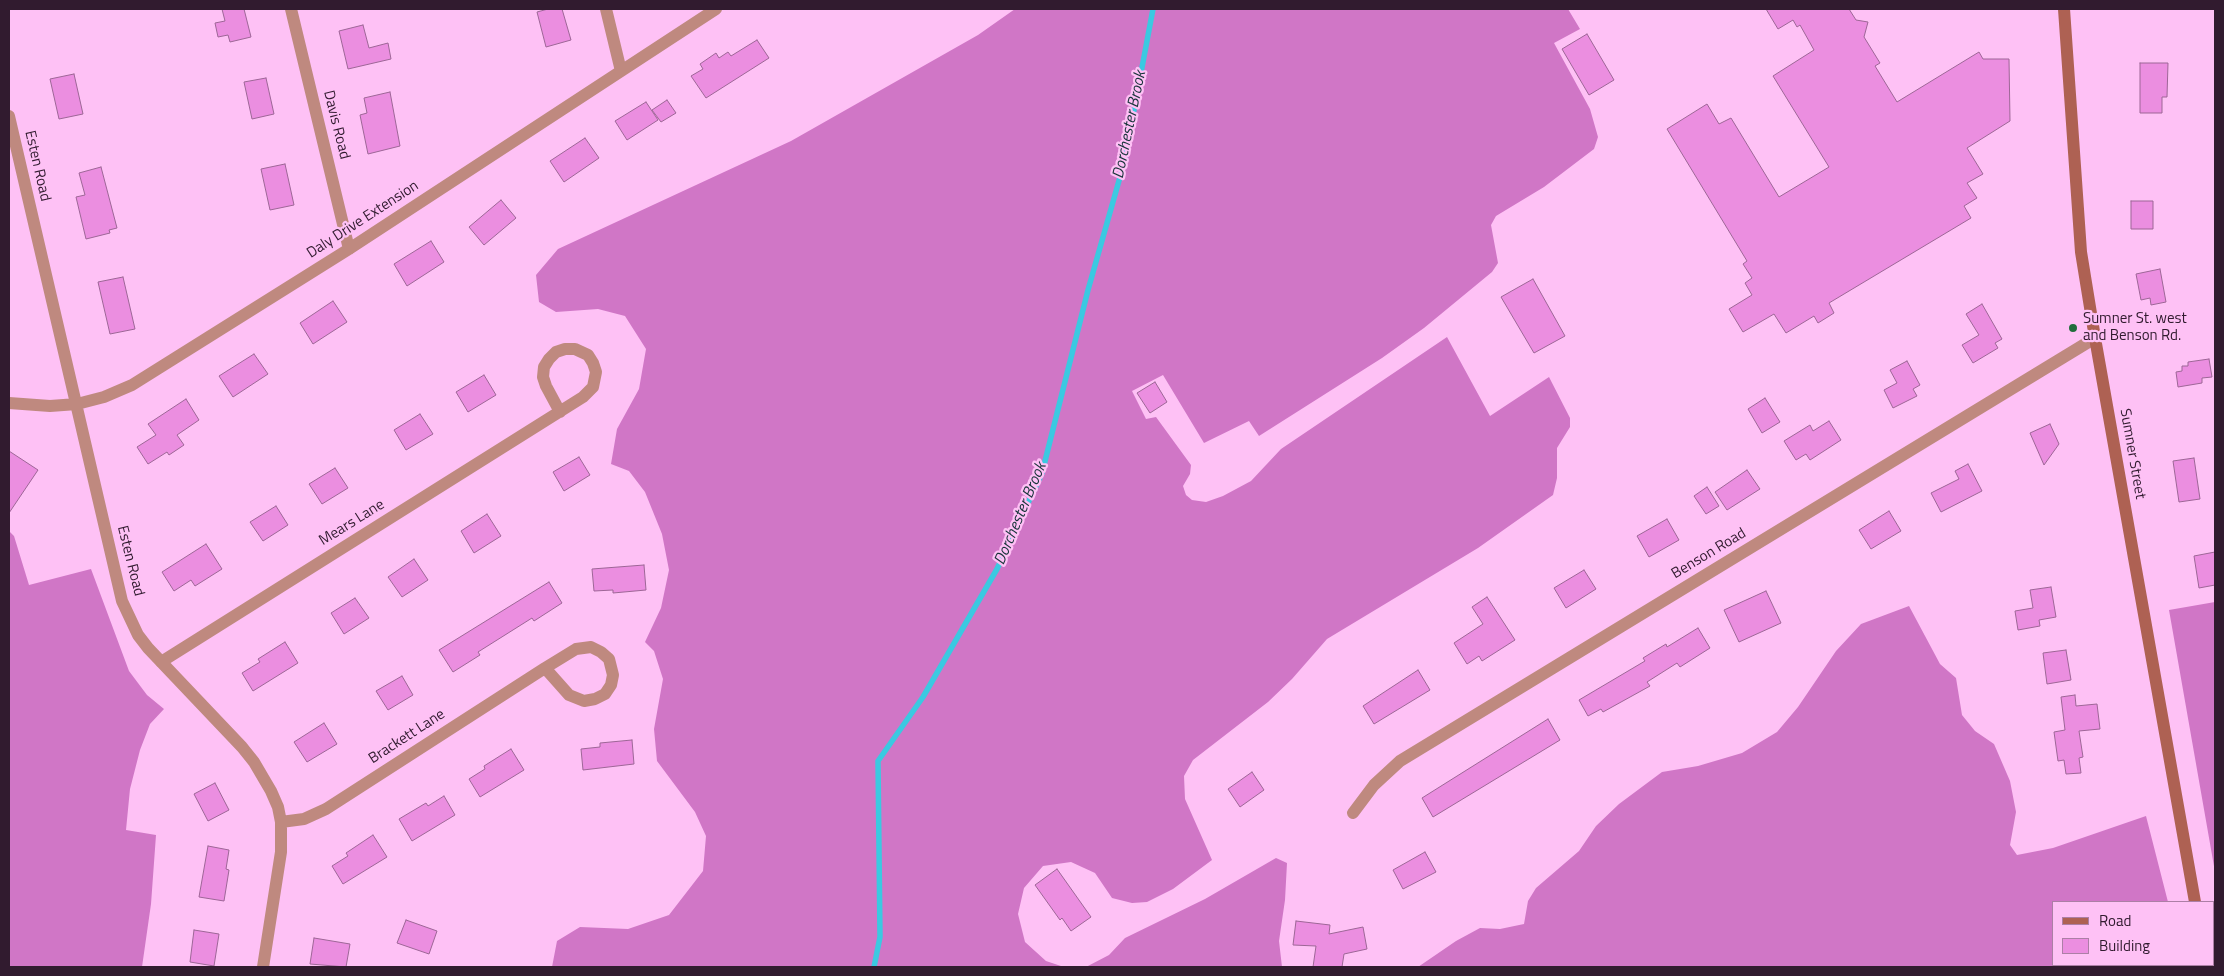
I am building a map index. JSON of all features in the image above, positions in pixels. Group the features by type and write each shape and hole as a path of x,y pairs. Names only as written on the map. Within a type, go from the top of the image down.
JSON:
{"main road":[{"name":"Sumner Street","path":"2064,9 2081,252 2195,901"}],"street":[{"name":"Davis Road","path":"291,9 350,249"},
{"path":"606,9 621,71"},
{"name":"Daly Drive Extension","path":"9,403 50,406 77,404 104,397 140,381 350,249 716,9"},
{"name":"Esten Road","path":"9,116 122,601 138,635 161,662 242,746 272,791 281,822 281,852 263,967"},
{"name":"Benson Road","path":"1353,813 1385,773 1400,761 2095,338"},
{"name":"Mears Lane","path":"161,662 560,412 587,394 595,382 596,372 588,356 575,349 565,349 556,352 549,358 544,367 543,377 546,386 560,412"},
{"name":"Brackett Lane","path":"281,822 304,819 326,809 545,668 576,649 591,647 601,652 609,659 613,675 611,685 605,694 595,700 584,701 569,695 545,668"}],"shaded area":[{"path":"1015,9 1568,9 1580,29 1554,43 1590,109 1598,137 1594,149 1544,187 1496,216 1491,225 1498,263 1492,272 1424,328 1382,358 1259,436 1249,421 1204,443 1163,375 1132,391 1146,419 1156,417 1191,465 1190,474 1183,486 1186,495 1192,500 1206,502 1223,496 1251,481 1281,449 1447,337 1490,416 1549,377 1570,418 1570,427 1557,448 1557,478 1553,495 1478,548 1327,639 1292,679 1268,702 1193,760 1184,776 1185,799 1212,860 1173,889 1147,902 1132,903 1112,898 1095,873 1071,862 1043,866 1024,888 1018,914 1025,942 1046,961 1064,967 552,967 557,941 580,927 628,929 669,915 703,871 706,836 695,812 657,761 654,729 663,679 654,651 645,642 661,608 669,570 662,534 645,492 629,471 611,464 617,429 639,389 646,349 625,316 598,309 556,312 539,302 536,275 558,249 791,141 978,35"},
{"path":"9,531 14,536 29,585 91,569 129,671 147,695 164,709 150,724 140,750 130,789 126,830 156,835 151,904 142,967 9,967"},
{"path":"2215,602 2215,872 2169,610"},
{"path":"1909,606 1940,664 1956,678 1962,715 1975,731 1994,744 2010,781 2016,812 2010,845 2017,855 2053,848 2146,816 2168,901 2052,901 2052,966 2080,966 2077,967 1418,967 1456,941 1480,928 1500,929 1524,924 1528,901 1536,888 1579,851 1596,826 1619,804 1662,772 1698,766 1742,753 1777,732 1798,707 1836,651 1861,624"},
{"path":"1276,858 1287,863 1285,900 1279,941 1282,967 1086,967 1109,955 1125,938 1205,899"}],"building":[{"path":"222,9 244,9 251,37 230,42 228,35 218,37 215,23 225,21"},
{"path":"548,9 562,9 571,40 546,47 537,12"},
{"path":"1766,9 1849,9 1856,20 1868,22 1864,37 1880,63 1875,66 1897,102 1979,52 1983,59 2009,59 2010,121 1967,148 1983,174 1967,183 1977,198 1964,206 1971,218 1829,303 1834,313 1818,323 1814,316 1786,333 1774,314 1743,332 1729,309 1752,295 1745,283 1752,278 1743,264 1747,261 1667,129 1707,104 1719,124 1731,118 1779,197 1829,167 1773,76 1814,50 1800,25 1797,27 1793,20 1778,29"},
{"path":"363,25 369,48 388,43 391,59 348,69 339,31"},
{"path":"1587,34 1614,80 1589,95 1562,49"},
{"path":"757,40 769,58 706,98 691,76 703,69 700,64 716,53 719,58 728,52 731,56"},
{"path":"2140,63 2168,63 2167,97 2162,97 2162,113 2140,113"},
{"path":"74,74 83,114 59,119 50,79"},
{"path":"266,78 274,114 252,119 244,82"},
{"path":"390,92 400,146 368,154 360,115 367,113 364,98"},
{"path":"667,100 676,113 661,122 652,110"},
{"path":"646,102 658,120 627,140 615,121"},
{"path":"585,138 599,158 564,182 550,161"},
{"path":"285,164 294,205 270,210 261,169"},
{"path":"101,167 117,228 109,230 110,233 86,239 76,197 85,195 79,173"},
{"path":"501,200 516,218 484,245 469,227"},
{"path":"2131,201 2153,201 2153,229 2131,229"},
{"path":"431,241 444,262 407,286 394,264"},
{"path":"2160,269 2166,302 2151,305 2150,298 2141,300 2136,274"},
{"path":"123,277 135,329 110,334 98,282"},
{"path":"1533,279 1565,336 1534,353 1501,297"},
{"path":"333,301 347,322 313,344 300,323"},
{"path":"1982,304 2002,339 1995,343 1998,348 1973,363 1962,345 1979,335 1966,314"},
{"path":"254,354 268,374 233,397 219,376"},
{"path":"2209,359 2212,377 2202,378 2202,383 2178,387 2176,372 2182,371 2182,366 2188,366 2188,362"},
{"path":"1907,361 1920,385 1913,389 1917,396 1893,408 1884,390 1897,383 1890,370"},
{"path":"484,375 496,395 468,412 456,392"},
{"path":"1155,382 1167,402 1150,413 1137,393"},
{"path":"1765,398 1780,422 1762,433 1748,409"},
{"path":"186,399 199,420 177,435 184,445 169,455 167,452 148,464 137,447 156,435 148,424"},
{"path":"420,414 433,434 406,450 394,430"},
{"path":"1829,421 1841,440 1810,460 1806,454 1796,460 1784,441 1810,425 1813,431"},
{"path":"2050,424 2059,444 2044,465 2030,433"},
{"path":"9,451 38,470 9,513"},
{"path":"579,457 590,475 564,491 553,472"},
{"path":"2194,458 2200,499 2179,502 2173,461"},
{"path":"1968,464 1982,491 1941,512 1931,493 1959,479 1955,471"},
{"path":"335,468 348,488 322,504 309,484"},
{"path":"1747,470 1760,489 1727,510 1715,492"},
{"path":"1707,487 1719,506 1706,514 1694,496"},
{"path":"276,506 288,525 263,541 250,522"},
{"path":"1889,511 1901,531 1871,549 1859,530"},
{"path":"487,514 501,536 474,553 461,531"},
{"path":"1667,519 1679,540 1649,557 1637,536"},
{"path":"206,544 222,569 195,586 191,580 174,591 162,572"},
{"path":"2215,552 2215,585 2199,588 2194,556"},
{"path":"414,559 428,580 402,597 388,577"},
{"path":"644,565 646,590 613,593 613,590 594,591 592,569"},
{"path":"1584,570 1596,589 1566,608 1554,588"},
{"path":"549,582 562,603 534,621 532,618 478,652 480,655 453,672 439,650"},
{"path":"2051,587 2056,617 2039,620 2040,626 2018,630 2015,611 2033,608 2030,590"},
{"path":"1766,591 1781,623 1739,642 1724,610"},
{"path":"1487,597 1515,640 1482,661 1479,656 1467,664 1454,643 1483,624 1472,607"},
{"path":"355,598 369,618 344,634 331,613"},
{"path":"1698,628 1710,648 1680,667 1677,663 1647,682 1650,686 1603,712 1601,709 1588,716 1579,700 1645,661 1643,658 1666,644 1667,647"},
{"path":"285,642 298,663 253,691 242,673 260,662 258,659"},
{"path":"2066,650 2071,680 2047,684 2043,653"},
{"path":"1418,670 1430,690 1374,724 1363,706"},
{"path":"402,676 413,695 388,710 376,691"},
{"path":"2075,695 2076,706 2097,704 2100,729 2079,731 2083,757 2079,758 2081,773 2066,774 2064,760 2058,761 2054,732 2065,730 2061,697"},
{"path":"1548,719 1560,740 1433,817 1422,798"},
{"path":"324,723 337,744 307,762 294,742"},
{"path":"632,740 634,764 583,770 581,749 600,747 600,743"},
{"path":"511,749 524,770 480,797 469,779 485,769 484,766"},
{"path":"1252,772 1264,790 1240,807 1228,789"},
{"path":"215,783 229,810 208,821 194,794"},
{"path":"444,796 455,815 412,841 399,819 426,803 428,806"},
{"path":"373,835 387,857 343,884 332,866 348,856 346,853"},
{"path":"208,846 229,850 226,869 229,870 224,901 199,897"},
{"path":"1425,852 1436,872 1403,889 1393,870"},
{"path":"1057,869 1091,917 1071,931 1062,918 1060,920 1035,885"},
{"path":"406,920 437,931 429,954 397,943"},
{"path":"1296,921 1330,925 1329,934 1363,927 1367,949 1344,954 1342,967 1313,967 1316,946 1293,945"},
{"path":"194,930 219,934 214,966 190,962"},
{"path":"314,938 350,944 346,967 310,964"}],"waterway":[{"name":"Dorchester Brook","path":"874,967 880,937 878,761 923,697 997,569 1042,473 1088,290 1124,163 1153,9"}],"place":[{"name":"Sumner St. west and Benson Rd.","path":"2073,328"}]}
